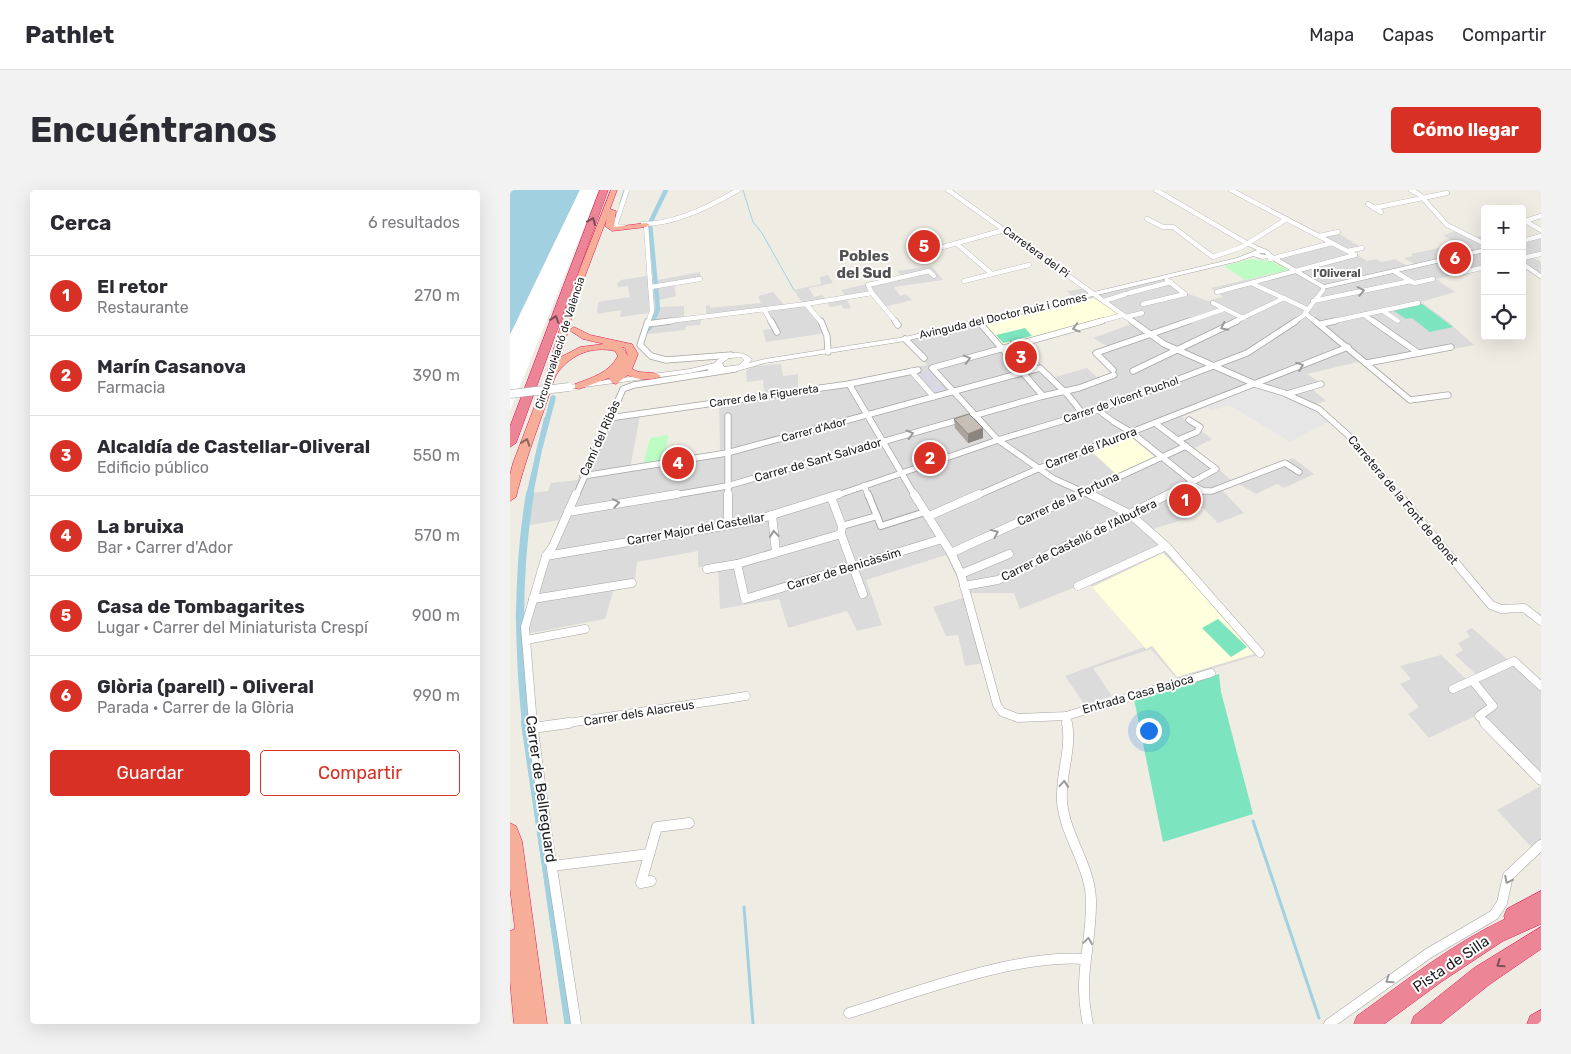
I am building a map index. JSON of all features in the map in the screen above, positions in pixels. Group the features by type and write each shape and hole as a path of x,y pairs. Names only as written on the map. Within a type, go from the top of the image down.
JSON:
{"highway":[{"name":"Circumval·lació de València","path":"510,443 604,190"},
{"name":"Circumval·lació de València","path":"510,497 519,463 550,379 574,297 602,221 616,192"},
{"path":"616,192 610,228 623,229 650,224"},
{"path":"550,379 575,340 574,322 616,192"},
{"path":"568,283 593,242 602,221"},
{"path":"594,261 606,239 650,224"},
{"path":"574,330 581,336 618,342 629,346 633,354 622,368 613,375 616,381"},
{"path":"565,356 582,349 609,346 619,349 623,356 622,368"},
{"path":"622,368 634,375 656,376"},
{"path":"574,386 622,368"},
{"path":"510,832 513,841 537,1024"},
{"path":"510,867 524,1024"},
{"path":"1496,934 1514,916 1541,901"},
{"name":"Pista de Silla","path":"1365,1024 1433,974 1496,934 1541,913"},
{"path":"1422,1024 1482,976 1541,937"}],"street":[{"path":"627,190 615,227 650,224 714,204 738,190"},
{"name":"Carretera del Pi","path":"948,190 1164,344 1255,384"},
{"path":"1156,190 1323,287 1481,251"},
{"path":"1217,292 1356,255 1285,220 1231,190"},
{"path":"1411,190 1423,198 1447,225 1481,242"},
{"path":"1374,208 1447,193"},
{"path":"1368,204 1381,212"},
{"path":"1541,216 1526,221 1541,230"},
{"path":"1147,219 1163,227 1173,227 1213,257 1248,244 1268,233 1285,220"},
{"path":"650,224 652,311 639,343 651,356 666,360 731,355"},
{"path":"932,250 1004,230"},
{"path":"1319,236 1338,232"},
{"path":"1526,240 1540,237"},
{"path":"956,243 992,274"},
{"name":"Avinguda del Doctor Ruiz i Comes","path":"720,365 739,368 765,361 905,339 1239,259 1270,257 1332,243"},
{"path":"1248,244 1254,252"},
{"path":"1348,251 1362,248"},
{"name":"Avinguda del Doctor Ruiz i Comes","path":"1239,259 1254,252 1270,257"},
{"path":"1526,257 1541,254"},
{"path":"1530,256 1541,262"},
{"path":"964,281 1029,265"},
{"path":"1526,266 1541,277"},
{"path":"1460,272 1481,268"},
{"path":"898,325 867,286 930,271 934,276"},
{"path":"1394,271 1412,282"},
{"path":"1144,304 1185,294 1164,277"},
{"path":"651,287 700,279"},
{"path":"1313,301 1433,279"},
{"path":"1104,301 1171,282"},
{"path":"1251,282 1306,311 1410,400 1448,395"},
{"name":"Carrer de Vicent Puchol","path":"901,473 998,440 1098,410 1247,353 1306,311 1323,290 1323,287"},
{"path":"647,324 764,310 872,293"},
{"path":"1132,370 1284,298"},
{"path":"1213,303 1243,318"},
{"path":"1321,324 1418,303"},
{"path":"806,304 822,321 828,342 828,352"},
{"path":"1149,333 1224,309"},
{"path":"764,310 777,332"},
{"path":"1383,311 1398,321"},
{"path":"1142,313 1001,348 932,368 998,440 1054,479 1131,515 1166,546 1260,653"},
{"path":"1364,316 1417,352"},
{"path":"978,322 1043,396"},
{"name":"Carrer de Sant Salvador","path":"568,512 727,486 1043,396 1064,393 1099,382 1114,372 1096,353 1149,333"},
{"path":"905,339 924,358"},
{"path":"1367,363 1450,347"},
{"name":"Carrer de l'Aurora","path":"927,514 1155,422 1348,348"},
{"path":"690,371 698,374 720,365 731,355"},
{"name":"Avinguda del Doctor Ruiz i Comes","path":"731,355 742,355 747,358 765,361"},
{"path":"703,357 720,365"},
{"path":"739,368 747,363 747,358"},
{"path":"510,394 656,376 720,365"},
{"name":"Camí del Ribàs","path":"546,556 553,546 609,418 626,388 739,368"},
{"name":"Carrer d'Ador","path":"583,476 727,453 1040,368 1064,393"},
{"name":"Carrer de la Figuereta","path":"609,418 849,384 918,370"},
{"path":"911,371 934,397"},
{"path":"849,384 882,442 951,553 961,574 964,586"},
{"name":"Carretera de la Font de Bonet","path":"1255,384 1287,394 1319,409 1341,428 1491,605 1501,609 1524,608 1541,621"},
{"path":"1287,394 1321,384"},
{"path":"1064,393 1068,395 1083,414"},
{"path":"1098,410 1132,432 1199,490 1205,492 1285,463 1299,472"},
{"path":"728,416 728,525"},
{"path":"1178,440 1197,432 1200,427 1189,420"},
{"path":"1155,422 1186,446"},
{"name":"Carrer de la Fortuna","path":"951,553 1186,446"},
{"name":"Carrer de Castelló de l'Albufera","path":"964,586 998,580 1131,515 1216,469 1186,446"},
{"name":"Carrer Major del Castellar","path":"546,556 753,521 901,473"},
{"path":"864,485 881,526 927,514"},
{"path":"831,497 863,594"},
{"path":"772,515 776,552"},
{"path":"707,569 737,564 776,552 877,516"},
{"name":"Carrer de Benicàssim","path":"737,564 745,599 942,539"},
{"path":"1078,586 1166,546"},
{"path":"961,574 1009,554"},
{"name":"Carrer de Bellreguard","path":"546,556 525,627 532,728 576,1024"},
{"path":"533,599 632,583"},
{"name":"Entrada Casa Bajoca","path":"964,586 1000,711 1007,717 1066,716 1211,673"},
{"path":"526,640 585,629"},
{"path":"1453,689 1514,661 1541,686"},
{"path":"1473,681 1493,706 1479,716 1541,780"},
{"name":"Carrer dels Alacreus","path":"532,728 746,696"},
{"path":"1066,716 1069,734 1063,810 1066,824 1085,869 1092,907 1083,991 1088,1024"},
{"path":"651,881 642,883 657,827 689,823"},
{"path":"1329,1024 1429,953 1494,915 1502,903 1504,886 1508,876 1541,846"},
{"path":"552,866 649,854"},
{"path":"850,1013 945,983 989,972 1067,957 1085,959"}],"shaded area":[{"path":"1457,231 1472,238 1481,236 1481,269 1436,279 1455,292 1421,302 1445,319 1474,345 1418,356 1362,361 1307,374 1324,385 1311,388 1326,401 1313,405 1260,385 1182,417 1212,439 1195,448 1233,482 1293,458 1314,474 1284,488 1277,484 1256,494 1237,483 1221,489 1244,513 1218,523 1203,508 1186,514 1189,518 1149,530 1262,654 1177,679 1151,649 1093,668 1112,696 1085,705 1065,676 1144,647 1088,582 1020,609 1014,593 968,593 985,663 965,666 958,635 946,636 933,607 966,597 946,555 866,580 882,625 857,631 847,611 788,628 779,599 720,609 718,567 698,567 698,551 637,562 635,579 616,582 605,619 520,635 559,520 526,526 530,493 548,491 551,483 577,480 610,418 640,415 630,469 720,451 719,400 764,394 763,380 747,382 746,370 755,366 781,364 783,376 798,374 798,389 852,381 927,365 904,341 1076,300 1067,291 1087,288 1097,295 1167,278 1189,294 1207,301 1223,297 1211,288 1289,270 1269,259 1331,243 1320,237 1338,233 1362,248 1351,251 1367,261 1376,259 1381,262 1395,259 1407,266 1414,264 1404,258 1413,256 1411,254 1443,247 1457,254 1468,251 1443,235","holes":["1125,316 1134,323 1093,338 1107,346 1091,352 1112,374 1100,380 1087,368 1052,378 1024,344"]},
{"path":"1536,236 1541,238 1541,255 1532,257 1541,262 1541,274 1526,265 1526,239"},
{"path":"932,266 943,280 894,287 900,296 906,294 912,300 884,307 872,293 846,298 851,308 844,309 841,305 830,307 826,301 807,305 822,319 826,333 766,342 763,330 772,329 764,310 702,317 700,325 686,326 685,330 639,335 649,313 620,317 621,310 597,314 598,302 630,297 628,286 618,287 617,284 621,280 652,275 653,281 700,272 701,278 674,283 676,296 659,300 659,307 684,306 684,318 706,315 706,306 709,305 711,308 761,303 758,296 773,292 785,306 803,304 794,290 821,284 820,277 828,275 833,283 809,288 814,297 822,295 826,300 845,296 841,290 902,276 897,271"},
{"path":"1094,298 1119,315 1003,345 984,324"},
{"path":"928,371 937,379 931,381 936,386 942,384 948,390 931,396 910,374"},
{"path":"1259,386 1319,412 1329,421 1290,442 1229,405 1211,411 1207,407"},
{"path":"1130,436 1155,457 1117,475 1092,452"},
{"path":"1163,553 1198,588 1254,654 1177,677 1152,646 1146,649 1092,587"},
{"path":"1472,628 1541,689 1541,781 1475,716 1429,738 1408,714 1419,707 1400,684 1411,679 1400,666 1441,655 1467,680 1478,676 1455,655 1463,650 1458,643 1470,637 1466,631"},
{"path":"1541,786 1541,842 1533,849 1497,810"}],"green space":[{"path":"1252,259 1273,262 1289,270 1245,280 1224,266"},
{"path":"1422,304 1453,327 1430,332 1412,318 1406,319 1394,311"},
{"path":"1025,328 1032,336 1003,343 996,335"},
{"path":"668,435 664,462 643,465 650,438"},
{"path":"1218,619 1247,647 1231,657 1202,628"},
{"path":"1219,674 1221,692 1253,814 1163,842 1134,699"}],"water":[{"path":"510,190 580,190 510,335"}],"pier":[{"path":"580,190 599,190 510,411 510,335"}],"building":[{"path":"933,236 935,239 925,244 921,239"},
{"path":"1020,340 1034,354 1023,357 1010,342"},
{"path":"969,414 983,428 968,434 954,419"}],"waterway":[{"path":"620,203 624,190"},
{"path":"652,322 658,309 650,223 666,190"},
{"path":"743,190 753,222 762,233 794,290"},
{"path":"649,328 652,321"},
{"path":"530,496 539,451 553,398"},
{"path":"527,496 545,418"},
{"path":"523,724 517,616 523,528 528,494"},
{"path":"526,724 521,666 520,609 523,551 530,494"},
{"path":"523,723 566,1024"},
{"path":"526,723 570,1024"},
{"path":"1253,821 1319,1018"},
{"path":"744,907 753,1024"}],"place":[{"name":"Casa de Tombagarites","path":"924,246"},
{"name":"Glòria (parell) - Oliveral","path":"1455,258"},
{"name":"Alcaldía de Castellar-Oliveral","path":"1021,357"},
{"name":"Marín Casanova","path":"930,458"},
{"name":"La bruixa","path":"678,463"},
{"name":"El retor","path":"1185,500"}],"district":[{"name":"Pobles del Sud","path":"864,264"},
{"name":"l'Oliveral","path":"1337,273"}]}
